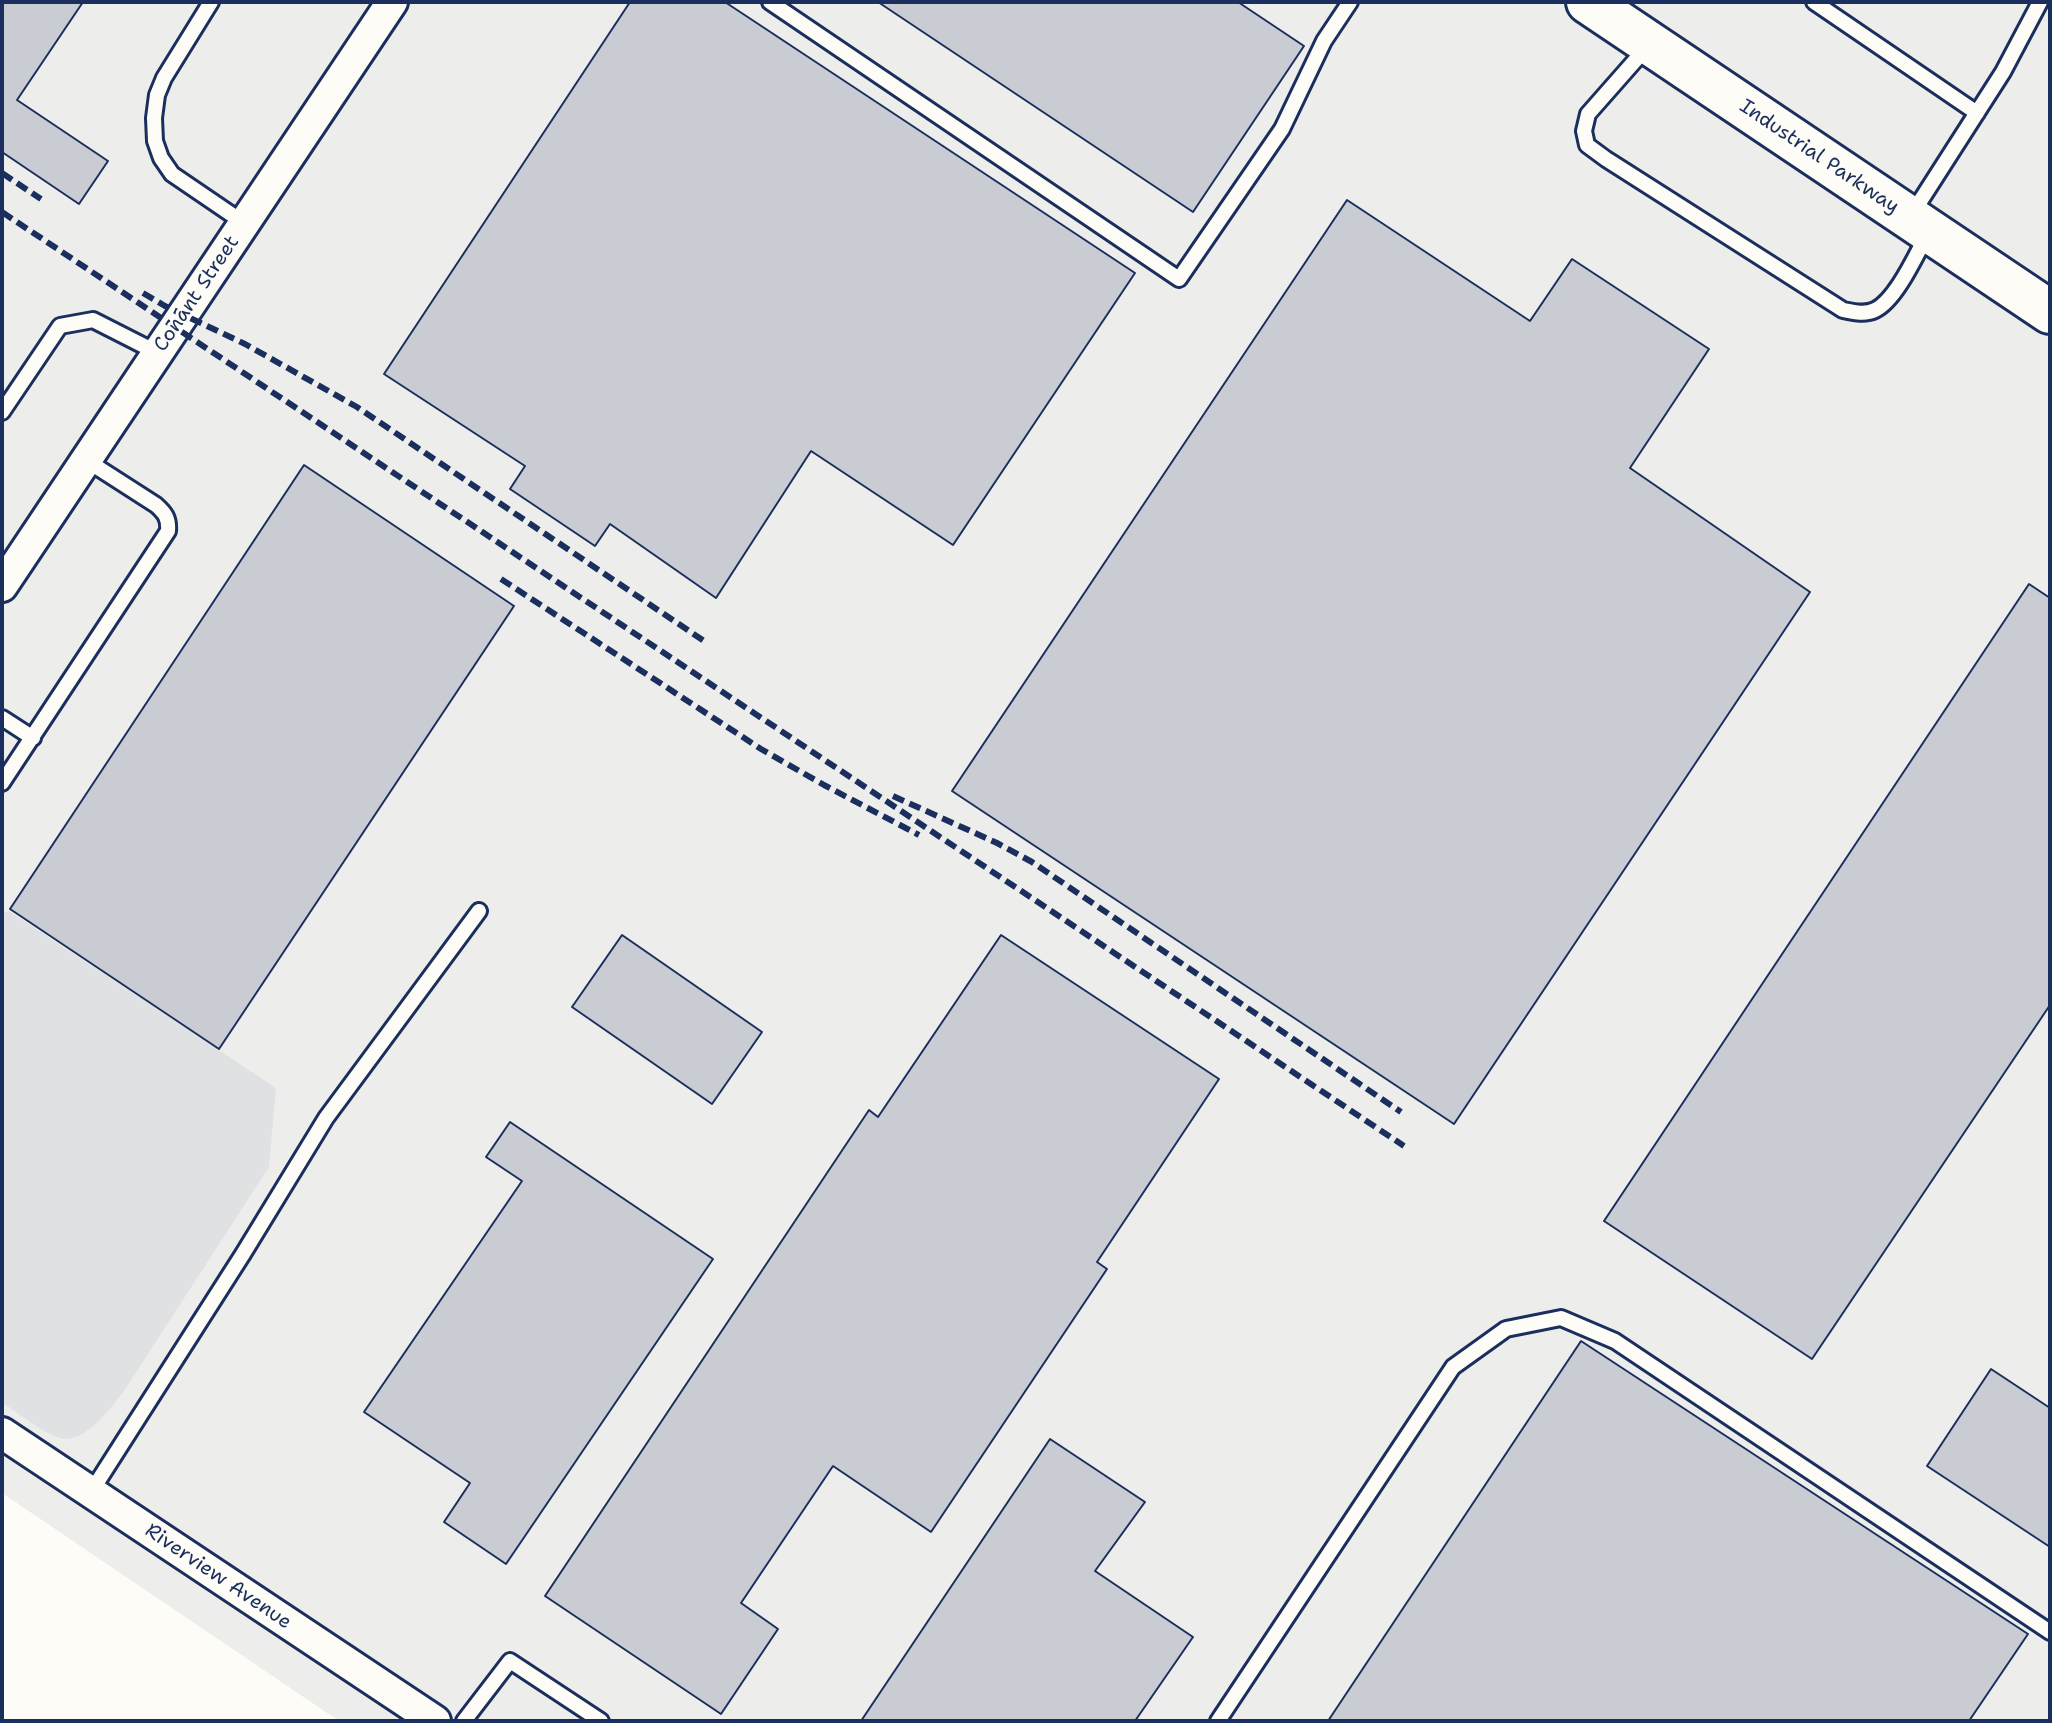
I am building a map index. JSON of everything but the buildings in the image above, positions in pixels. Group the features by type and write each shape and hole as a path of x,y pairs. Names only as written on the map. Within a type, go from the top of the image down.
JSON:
{"street":[{"name":"Industrial Parkway","path":"1588,2 2050,312"},
{"name":"Conant Street","path":"2,586 386,4"},
{"name":"Riverview Avenue","path":"2,1433 435,1721"}],"lane":[{"path":"211,2 164,78 157,95 155,141 161,158 172,174 244,223"},
{"path":"770,2 1179,279 1282,129 1324,41 1350,2"},
{"path":"1814,2 1977,113"},
{"path":"1650,44 1588,114 1584,131 1587,145 1843,310 1858,313 1876,310 1895,292 1919,225 1977,113 2040,2"},
{"path":"2,412 60,326 93,320 158,353"},
{"path":"2,783 168,531 166,514 156,505 86,460"},
{"path":"2,718 33,738"},
{"path":"91,1492 326,1118 479,911"},
{"path":"1218,1721 1453,1367 1506,1329 1561,1318 1615,1341 2050,1632"},
{"path":"464,1721 510,1661 601,1721"}],"shaded area":[{"path":"2,2 2050,2 2050,1721 339,1721 2,1493"},
{"path":"9,911 276,1088 269,1167 124,1391 92,1427 67,1439 44,1431 2,1402 2,913"}],"railway":[{"path":"2,173 41,199"},
{"path":"2,212 1404,1146"},
{"path":"143,293 245,344 357,407 704,641"},
{"path":"501,579 761,749 919,835"},
{"path":"893,796 1032,862 1401,1112"}]}
